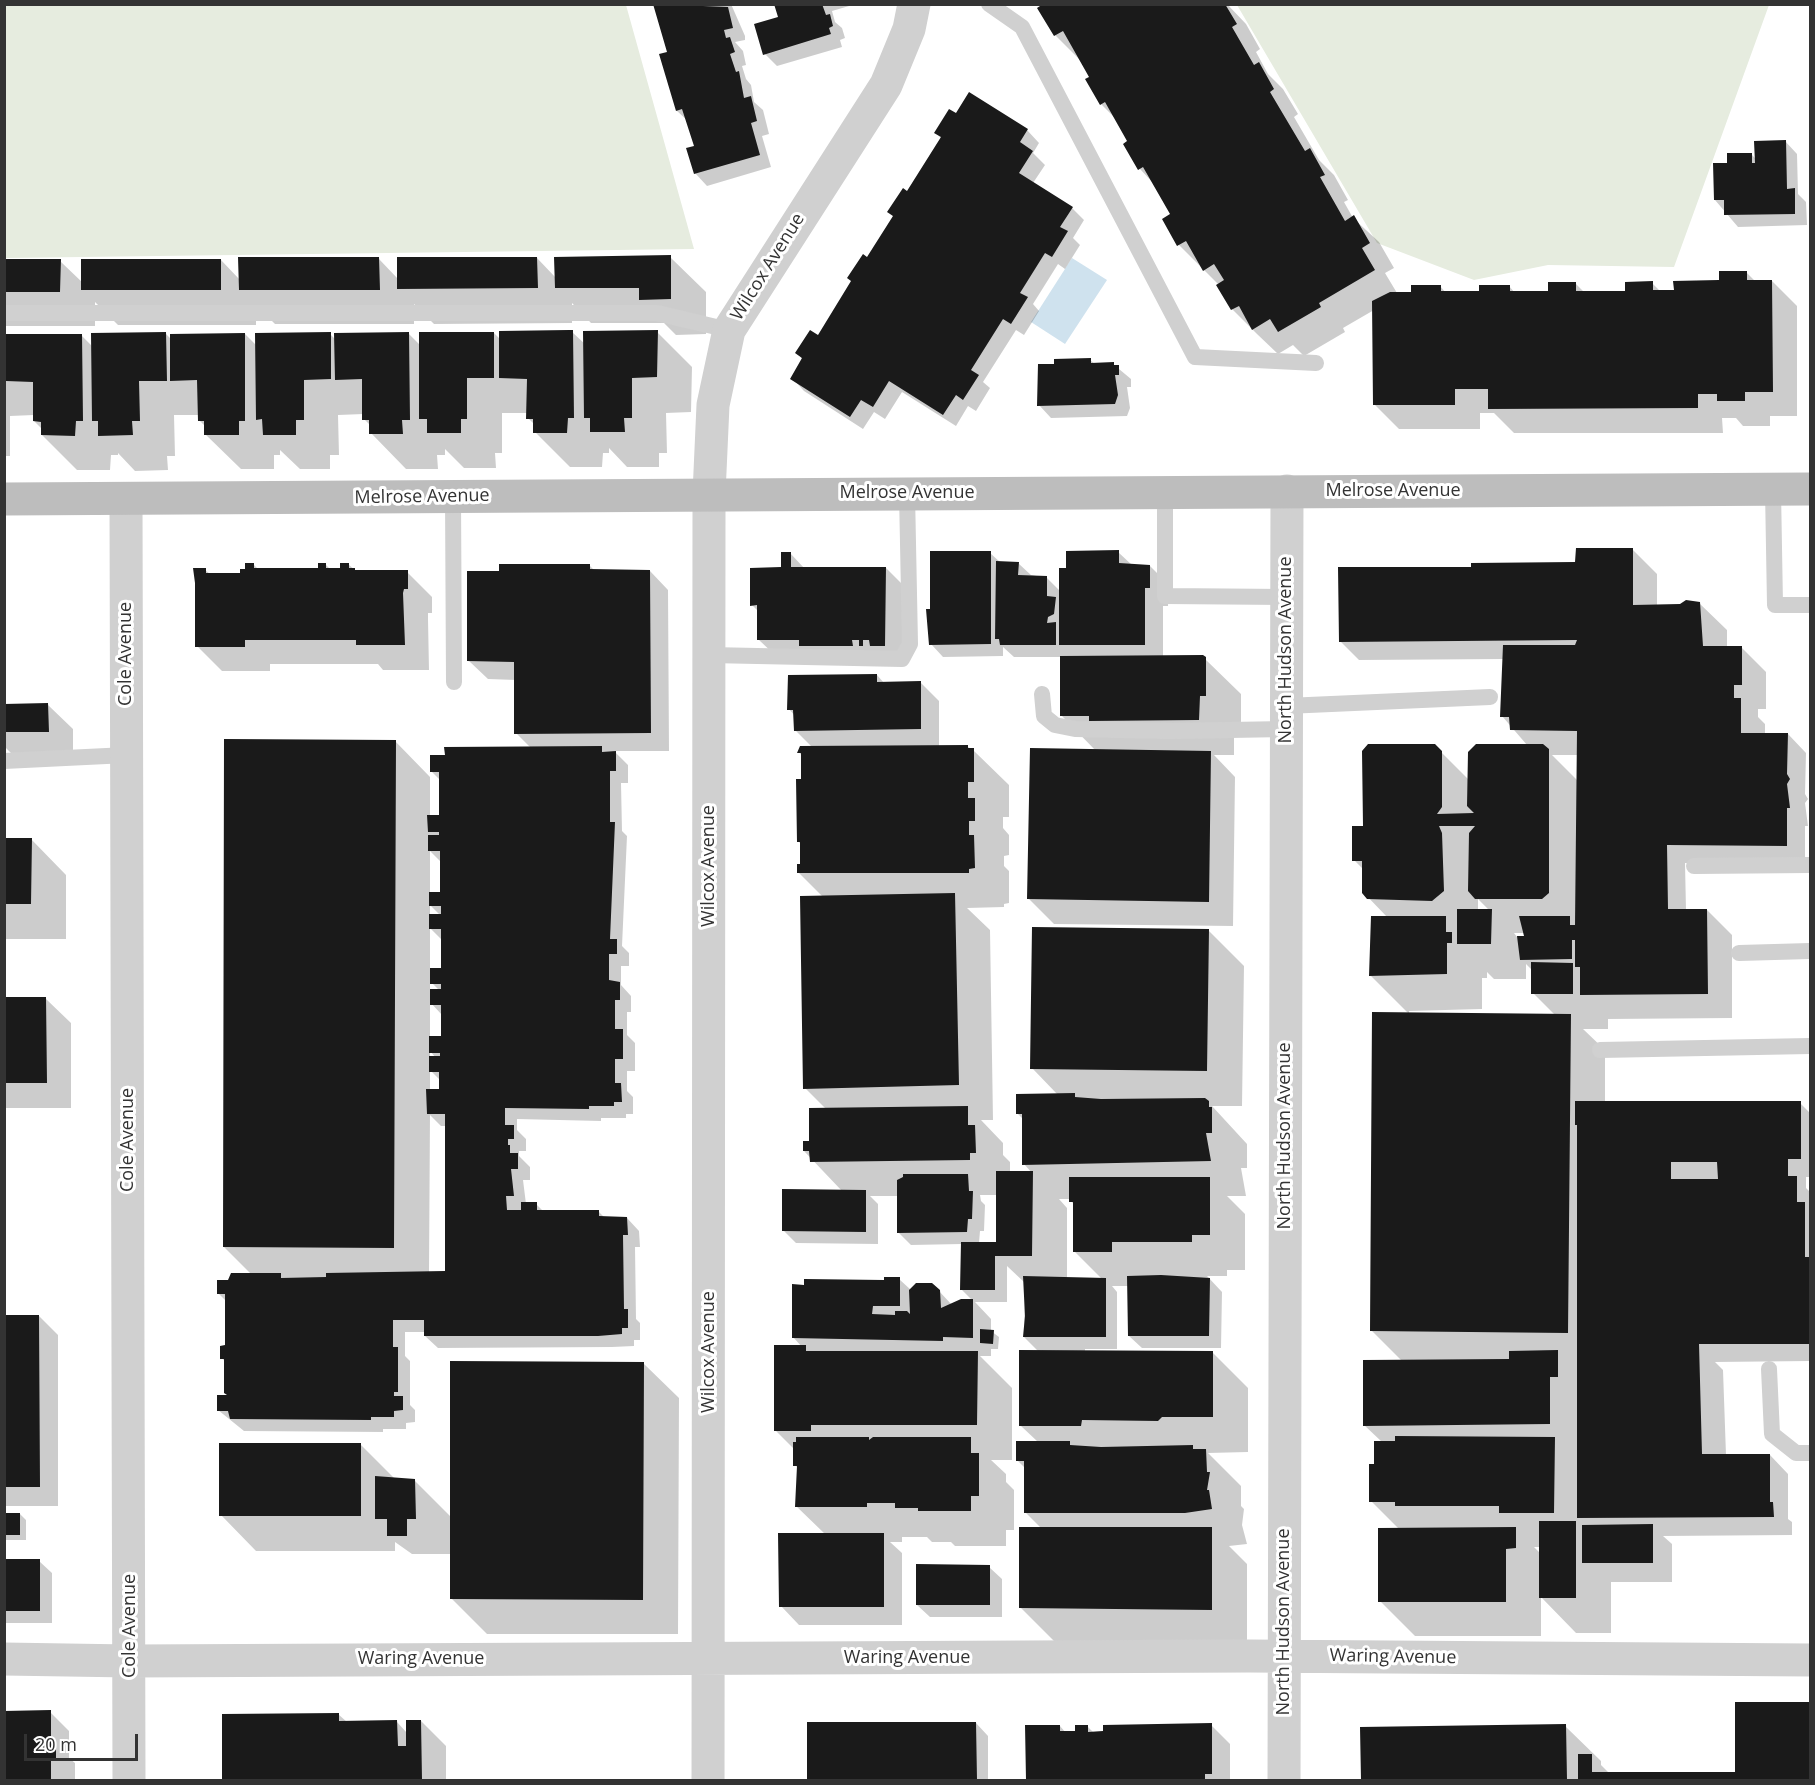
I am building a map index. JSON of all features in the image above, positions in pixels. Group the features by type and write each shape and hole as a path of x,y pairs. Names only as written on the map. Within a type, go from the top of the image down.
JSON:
{"main road":[{"name":"Melrose Avenue","path":"4,499 1810,489"}],"street":[{"name":"Wilcox Avenue","path":"708,1780 709,494 713,405 729,330 886,85 909,29 914,4"},
{"name":"North Hudson Avenue","path":"1284,1780 1287,491"},
{"name":"Cole Avenue","path":"126,499 129,1780"},
{"name":"Waring Avenue","path":"4,1659 130,1661 1283,1656 1810,1660"}],"lane":[{"path":"989,4 1022,27 1195,357 1316,363"},
{"path":"4,313 657,313 729,330"},
{"path":"1773,490 1775,605 1810,605"},
{"path":"1165,492 1165,596 1286,597"},
{"path":"709,655 902,659 910,644 908,493"},
{"path":"453,496 454,681"},
{"path":"1042,694 1044,716 1055,725 1075,729 1173,731 1286,717 1490,697"},
{"path":"4,761 127,755"},
{"path":"1694,866 1810,865"},
{"path":"1739,953 1810,951"},
{"path":"1600,1050 1810,1046"},
{"path":"1769,1369 1772,1434 1796,1453 1810,1453"}],"shaded area":[{"path":"4,5 626,5 694,249 5,258"},
{"path":"1237,5 1769,5 1674,267 1548,265 1474,280 1377,243"}],"water":[{"path":"1072,258 1107,280 1065,344 1031,322"}],"building":[{"path":"653,4 728,7 733,28 724,30 726,38 730,37 735,52 730,54 736,72 739,71 744,98 751,96 757,121 751,123 760,155 694,174 686,148 694,146 682,109 676,111 659,54 667,52"},
{"path":"774,4 822,4 826,15 830,14 833,26 829,28 831,34 763,55 754,24 778,17"},
{"path":"1043,4 1225,4 1237,24 1232,27 1254,65 1259,62 1274,89 1270,92 1305,151 1310,148 1325,175 1320,177 1345,221 1354,215 1370,243 1362,248 1375,270 1319,303 1321,307 1278,332 1270,319 1252,330 1239,306 1231,310 1216,285 1224,280 1214,264 1203,271 1186,241 1177,246 1162,219 1170,214 1143,167 1138,170 1123,144 1127,141 1105,102 1100,105 1085,79 1089,77 1063,31 1054,36 1037,8"},
{"path":"969,92 1028,129 1020,142 1033,151 1019,173 1073,207 1060,227 1068,231 1052,257 1045,253 1020,293 1028,297 1011,324 1003,319 971,370 979,375 963,400 956,395 943,415 889,381 873,407 861,400 850,417 790,379 802,358 795,353 810,330 818,335 851,281 847,278 863,254 867,257 893,216 887,212 903,188 907,191 941,137 934,133 949,109 956,113"},
{"path":"1786,140 1787,189 1795,188 1795,214 1724,215 1724,200 1714,200 1713,163 1727,163 1727,153 1752,153 1752,163 1755,163 1754,141"},
{"path":"671,255 671,299 639,300 639,288 555,288 554,257"},
{"path":"238,257 379,257 380,290 239,290"},
{"path":"397,257 537,257 538,288 397,289"},
{"path":"4,259 61,259 60,292 4,292"},
{"path":"81,259 221,259 221,290 81,290"},
{"path":"1719,271 1747,271 1747,280 1772,280 1773,392 1745,392 1745,401 1717,401 1717,394 1698,394 1698,408 1488,409 1488,389 1455,389 1455,405 1373,405 1372,301 1390,292 1411,292 1411,285 1441,285 1441,291 1479,291 1479,285 1510,285 1510,291 1548,291 1548,282 1576,282 1576,291 1625,291 1625,282 1653,281 1653,290 1674,290 1673,281 1719,280"},
{"path":"573,330 574,418 568,418 567,433 533,433 533,419 526,419 527,379 499,378 499,331"},
{"path":"658,330 657,377 632,378 632,418 624,418 625,432 590,432 590,418 584,418 583,331"},
{"path":"166,332 167,381 139,381 140,421 132,421 133,435 98,436 98,421 92,421 91,333"},
{"path":"331,332 331,379 304,380 304,420 296,420 296,435 263,435 262,419 256,420 255,333"},
{"path":"409,332 410,420 402,420 403,434 369,434 369,420 362,420 362,379 335,380 334,333"},
{"path":"419,332 494,332 494,378 467,378 467,419 461,419 461,433 427,433 427,419 419,419"},
{"path":"245,333 245,421 239,421 239,435 204,435 204,421 198,421 197,380 170,381 170,334"},
{"path":"6,334 82,334 83,421 76,421 75,436 41,435 41,422 33,421 33,382 6,381"},
{"path":"1091,358 1091,363 1114,362 1114,365 1119,365 1119,375 1115,375 1118,395 1115,404 1037,406 1038,364 1054,364 1054,359"},
{"path":"1576,548 1633,548 1633,605 1680,604 1686,600 1700,602 1703,646 1742,646 1742,685 1734,685 1734,698 1741,698 1741,733 1788,733 1787,774 1790,779 1787,784 1790,808 1787,808 1787,846 1667,845 1668,909 1707,909 1708,994 1580,995 1580,967 1575,967 1575,940 1572,940 1572,959 1520,960 1517,936 1524,936 1519,916 1570,916 1570,925 1575,925 1577,731 1510,730 1509,717 1500,717 1503,645 1575,645 1577,640 1339,642 1338,567 1471,567 1471,563 1575,562"},
{"path":"1119,550 1119,563 1150,565 1150,588 1145,588 1145,645 1059,645 1059,568 1066,568 1066,551"},
{"path":"930,551 991,551 991,644 929,645 926,609 930,609"},
{"path":"781,552 791,552 791,567 886,567 885,646 870,646 869,640 863,640 863,646 859,646 859,640 852,640 853,646 799,646 799,640 757,640 757,605 750,606 750,568 781,567"},
{"path":"996,561 1019,562 1018,575 1047,576 1047,596 1056,597 1054,614 1048,617 1047,623 1056,622 1056,645 1000,645 999,639 995,639"},
{"path":"245,563 254,563 254,568 318,568 318,563 326,563 326,568 340,568 340,563 349,563 349,568 355,568 355,570 408,570 408,589 404,589 403,593 405,645 356,645 356,640 245,640 245,647 195,647 193,568 206,568 206,573 240,573 240,569 245,569"},
{"path":"499,564 590,564 590,569 650,570 651,733 514,734 514,662 467,661 467,571 499,571"},
{"path":"1203,655 1206,657 1206,696 1200,696 1199,720 1089,721 1089,716 1060,716 1060,656"},
{"path":"877,674 877,682 921,681 921,729 794,731 793,710 787,710 788,675"},
{"path":"48,703 49,732 4,732 4,704"},
{"path":"224,739 396,740 394,1248 223,1247"},
{"path":"1368,744 1435,744 1442,751 1442,807 1437,814 1474,813 1467,806 1468,752 1476,744 1543,744 1549,749 1549,893 1542,899 1475,899 1468,891 1469,833 1475,826 1439,826 1442,833 1444,891 1432,901 1367,899 1362,893 1362,861 1352,861 1352,826 1363,826 1362,751"},
{"path":"968,745 968,748 974,748 974,782 968,782 968,798 975,798 975,821 969,821 969,835 974,835 975,868 969,869 969,873 797,873 797,864 800,864 800,842 797,842 796,779 801,779 801,753 797,753 800,746"},
{"path":"602,746 602,752 616,751 616,771 610,771 610,822 615,822 610,939 617,939 617,954 609,954 609,980 620,982 620,1000 615,1000 615,1029 623,1029 623,1059 615,1059 615,1083 621,1083 622,1102 614,1102 614,1106 589,1106 589,1109 505,1108 505,1125 514,1125 514,1139 508,1139 510,1153 518,1153 518,1169 511,1169 514,1196 506,1196 507,1210 521,1210 521,1202 537,1202 537,1210 599,1210 599,1216 627,1217 628,1235 623,1235 624,1309 628,1309 628,1328 622,1328 622,1334 598,1336 424,1336 424,1320 393,1320 393,1347 398,1347 398,1392 394,1392 394,1396 403,1396 403,1410 394,1411 394,1417 371,1417 371,1420 230,1419 228,1411 217,1411 217,1395 227,1395 224,1393 224,1359 220,1359 220,1346 225,1345 225,1294 217,1294 217,1280 228,1280 231,1273 281,1273 281,1278 326,1277 326,1273 445,1271 445,1114 427,1114 426,1089 439,1089 439,1072 429,1072 429,1056 440,1056 440,1053 429,1053 429,1036 441,1036 441,1005 430,1005 430,989 441,989 441,984 430,984 430,968 441,968 441,929 429,929 429,914 441,914 441,906 429,906 429,892 440,892 440,851 428,851 428,835 439,835 439,832 428,832 427,815 439,815 439,772 430,772 430,755 445,755 444,747"},
{"path":"1030,748 1211,751 1209,902 1027,899"},
{"path":"4,838 32,838 31,904 4,904"},
{"path":"955,893 959,1085 803,1089 800,896"},
{"path":"1457,909 1492,909 1491,944 1457,944"},
{"path":"1371,916 1446,916 1446,932 1452,932 1452,943 1447,943 1447,974 1369,976"},
{"path":"1032,927 1209,929 1207,1071 1030,1069"},
{"path":"1531,962 1573,963 1573,994 1531,994"},
{"path":"5,997 46,997 47,1083 5,1083"},
{"path":"1372,1012 1571,1014 1568,1333 1370,1331"},
{"path":"1075,1093 1075,1097 1101,1099 1205,1098 1209,1101 1209,1107 1212,1107 1212,1133 1206,1133 1211,1161 1022,1165 1022,1114 1016,1114 1016,1094"},
{"path":"1575,1101 1801,1101 1801,1159 1788,1159 1788,1176 1797,1176 1797,1202 1805,1202 1805,1257 1810,1257 1810,1344 1699,1344 1702,1454 1770,1454 1770,1502 1773,1502 1774,1517 1577,1518 1577,1125 1575,1125","holes":["1671,1162 1717,1162 1718,1179 1671,1179"]},
{"path":"968,1106 968,1125 975,1125 976,1153 970,1153 970,1160 810,1162 809,1151 803,1151 803,1141 809,1141 809,1108"},
{"path":"996,1171 1033,1171 1032,1256 995,1256 995,1290 960,1290 961,1242 996,1242"},
{"path":"903,1174 968,1174 969,1191 973,1191 972,1219 968,1219 967,1232 897,1233 897,1180 903,1177"},
{"path":"1069,1177 1210,1177 1210,1235 1192,1235 1192,1242 1112,1242 1112,1252 1073,1252 1073,1202 1069,1202"},
{"path":"782,1189 866,1190 866,1232 782,1231"},
{"path":"1161,1275 1210,1278 1209,1336 1128,1336 1127,1276"},
{"path":"1023,1276 1106,1278 1106,1337 1023,1337 1025,1316"},
{"path":"884,1277 900,1277 900,1306 873,1306 872,1314 895,1315 895,1311 907,1311 910,1314 909,1290 916,1283 932,1283 940,1290 941,1308 961,1299 973,1299 973,1338 943,1337 943,1341 792,1338 792,1284 804,1285 804,1279 884,1280"},
{"path":"4,1315 39,1315 40,1487 4,1487"},
{"path":"980,1329 994,1330 993,1344 980,1343"},
{"path":"774,1345 806,1345 806,1351 978,1351 977,1425 811,1425 811,1431 774,1431"},
{"path":"1019,1350 1213,1351 1213,1417 1162,1417 1158,1421 1082,1420 1081,1426 1019,1426"},
{"path":"1558,1350 1558,1377 1550,1377 1550,1424 1363,1426 1363,1360 1509,1359 1509,1351"},
{"path":"450,1361 644,1362 643,1600 450,1599"},
{"path":"1395,1436 1555,1437 1554,1513 1499,1513 1499,1506 1395,1506 1395,1502 1369,1502 1369,1464 1374,1464 1374,1441 1395,1441"},
{"path":"796,1437 869,1437 869,1440 873,1437 971,1437 971,1453 979,1453 979,1496 971,1496 971,1511 918,1511 918,1508 895,1508 895,1503 867,1503 867,1507 795,1507 797,1466 793,1466 793,1442 796,1442"},
{"path":"1016,1441 1070,1441 1070,1445 1101,1447 1193,1445 1193,1449 1206,1449 1207,1472 1210,1472 1207,1490 1209,1490 1212,1509 1185,1513 1024,1513 1024,1461 1016,1461"},
{"path":"219,1443 361,1443 361,1516 219,1516"},
{"path":"375,1476 415,1479 416,1519 407,1519 407,1536 387,1536 387,1519 375,1519"},
{"path":"4,1513 20,1513 20,1535 4,1535"},
{"path":"1539,1521 1576,1521 1576,1598 1539,1598"},
{"path":"1653,1524 1653,1563 1582,1563 1582,1525"},
{"path":"1019,1527 1212,1527 1212,1610 1019,1608"},
{"path":"1516,1527 1516,1548 1506,1549 1506,1602 1378,1602 1378,1528"},
{"path":"778,1533 884,1533 884,1607 779,1607"},
{"path":"4,1559 40,1559 40,1611 4,1611"},
{"path":"916,1564 990,1565 990,1605 916,1605"},
{"path":"1735,1702 1810,1702 1810,1780 1578,1780 1578,1754 1592,1754 1592,1772 1735,1772"},
{"path":"51,1710 51,1743 56,1743 56,1760 51,1760 51,1780 4,1780 4,1711"},
{"path":"339,1713 339,1721 397,1720 398,1746 406,1746 406,1720 421,1720 422,1780 222,1780 222,1714"},
{"path":"807,1722 976,1722 977,1780 807,1780"},
{"path":"1212,1723 1212,1774 1205,1774 1205,1780 1026,1780 1025,1725 1060,1725 1060,1731 1075,1731 1075,1725 1088,1725 1088,1732 1103,1731 1103,1725"},
{"path":"1566,1724 1567,1780 1361,1780 1360,1727"}]}
